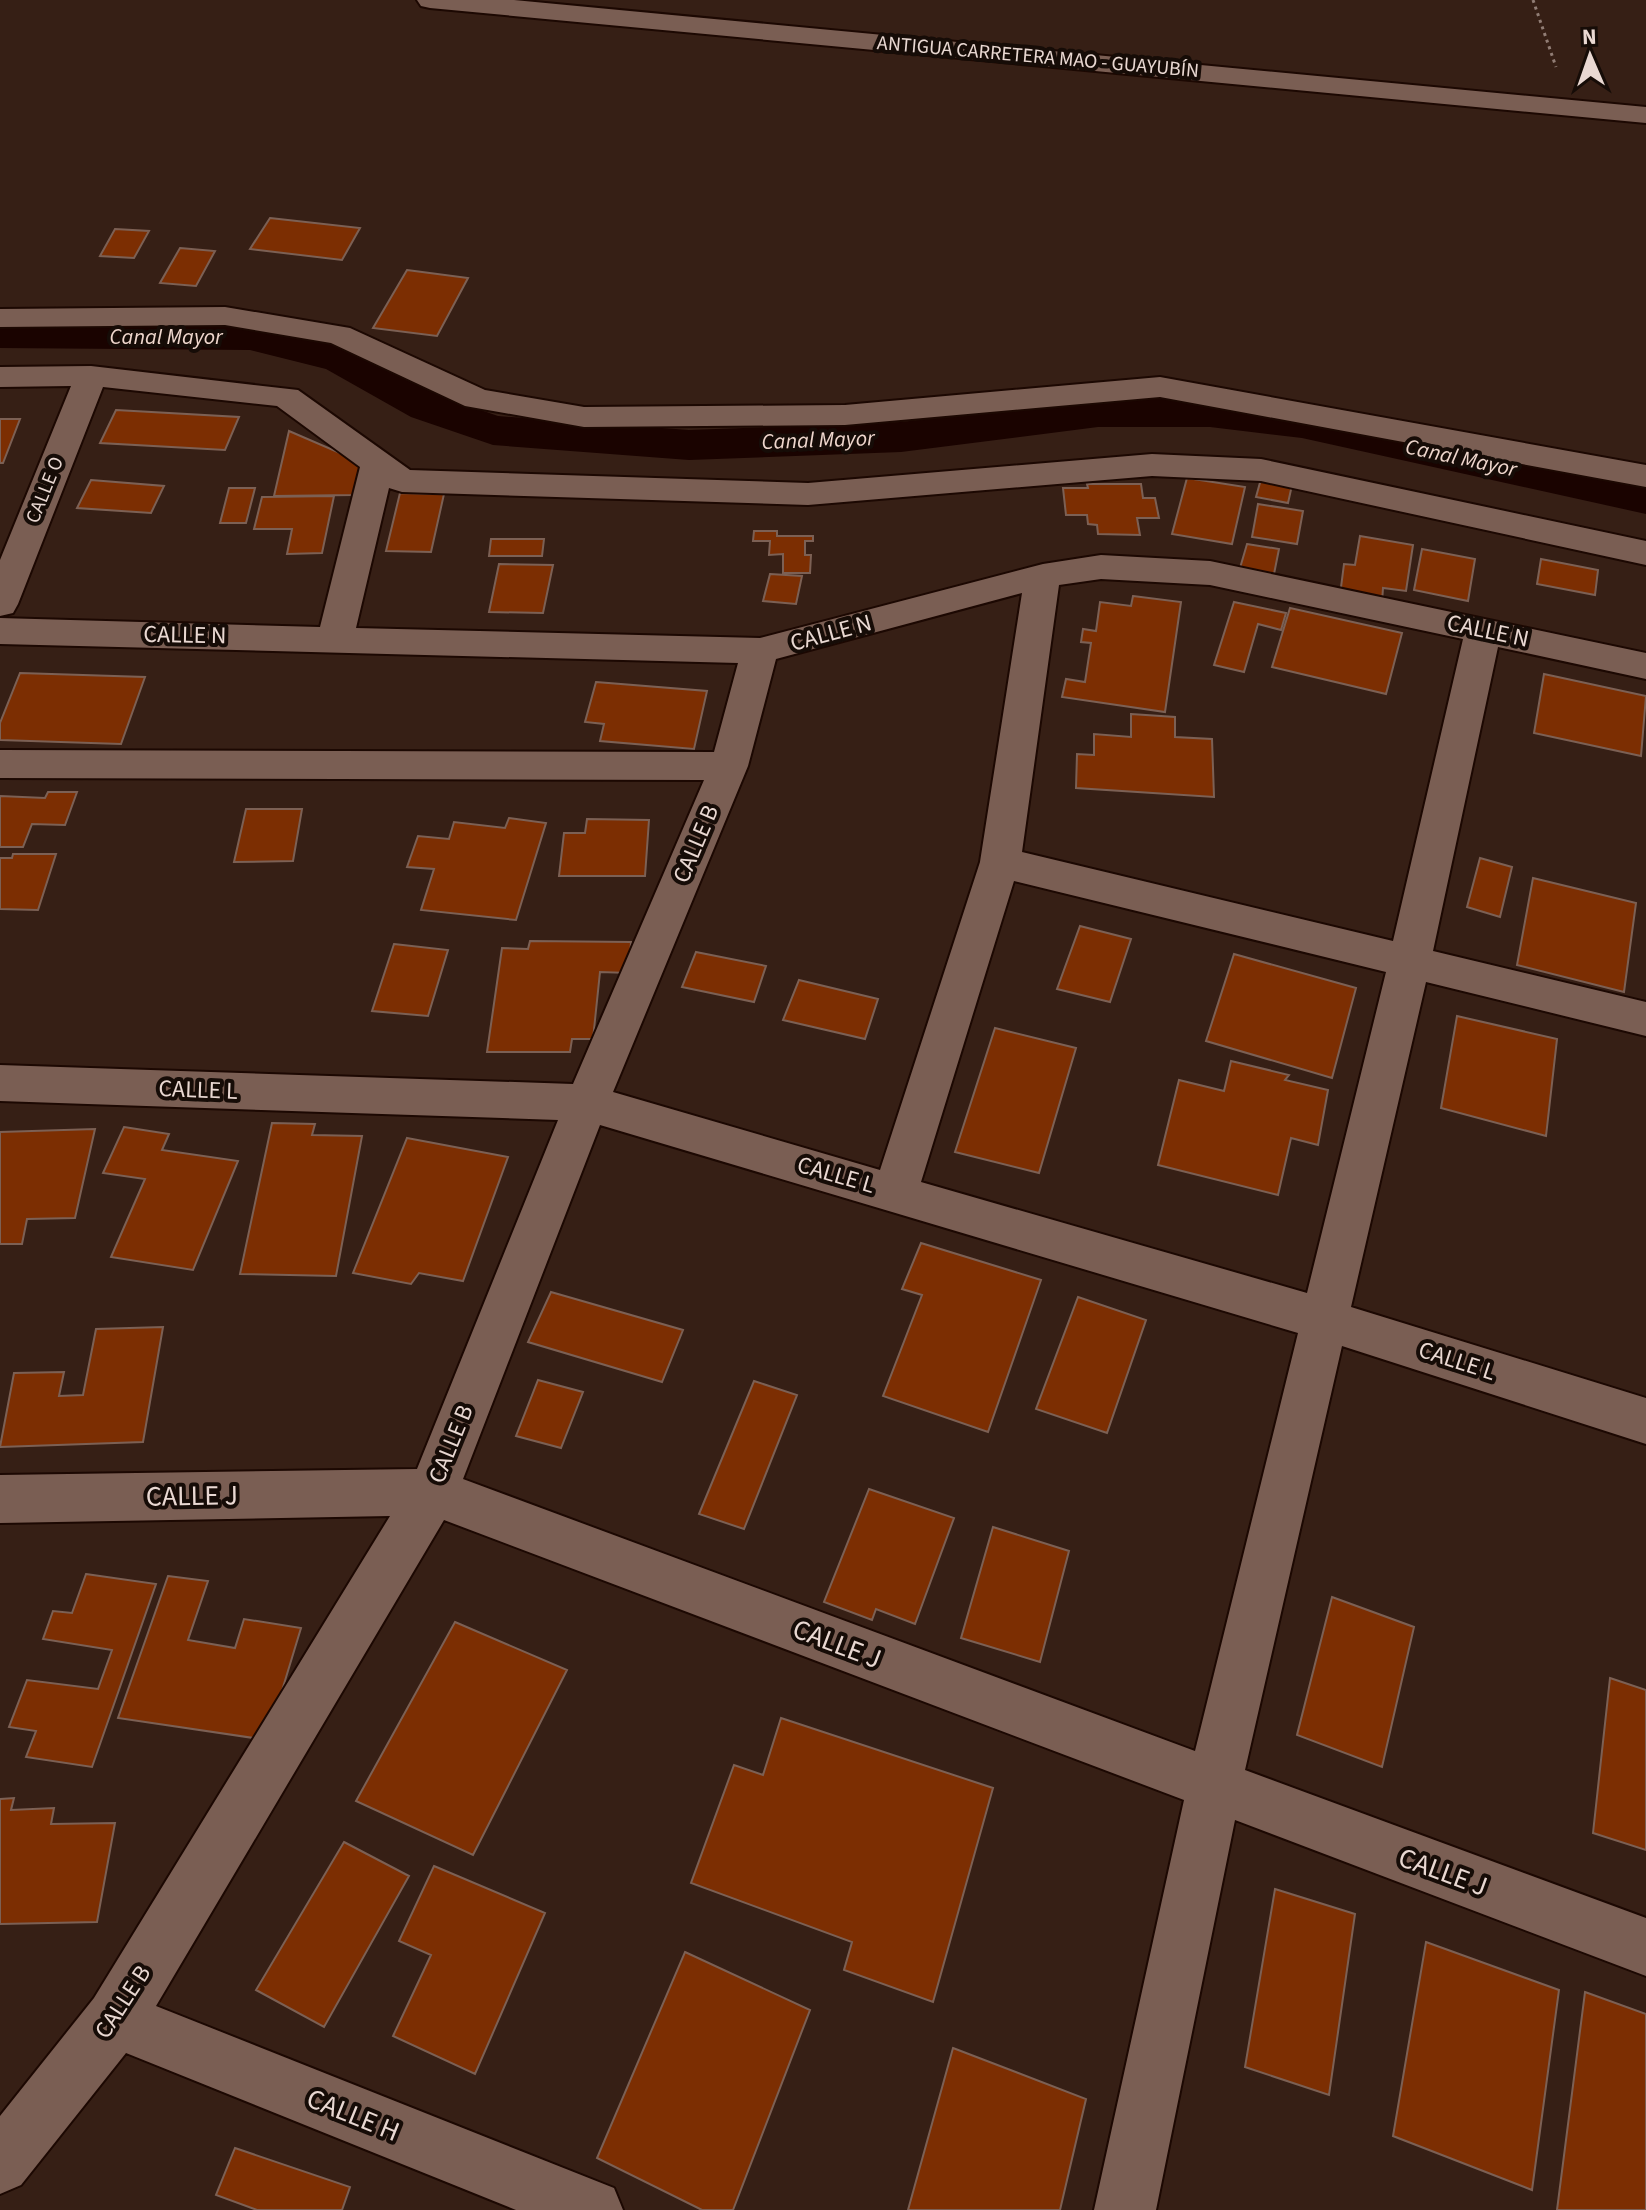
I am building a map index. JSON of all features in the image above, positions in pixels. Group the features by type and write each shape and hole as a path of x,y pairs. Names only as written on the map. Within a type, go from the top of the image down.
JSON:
{"street":[{"name":"ANTIGUA CARRETERA MAO - GUAYUBÍN","path":"430,0 1646,115"},
{"path":"0,318 225,316 339,335 477,399 584,417 845,415 1160,387 1646,476"},
{"path":"0,377 91,376 286,397 402,481 808,494 1152,465 1261,470 1646,553"},
{"name":"CALLE O","path":"0,604 91,376"},
{"path":"335,638 378,464"},
{"name":"CALLE N","path":"0,631 760,651 1043,576 1101,567 1210,573 1646,666"},
{"path":"895,1193 1000,862 1043,576"},
{"path":"1125,2210 1214,1787 1410,960 1483,630"},
{"name":"CALLE B","path":"5,2153 115,2019 433,1492 587,1103 729,766 760,651"},
{"path":"0,764 729,766"},
{"path":"1000,862 1646,1019"},
{"name":"CALLE L","path":"0,1083 587,1103 1326,1320 1646,1421"},
{"name":"CALLE J","path":"0,1499 433,1492 1646,1947"},
{"name":"CALLE H","path":"115,2019 592,2210"}],"path":[{"path":"1533,0 1556,70 1545,105"}],"building":[{"path":"270,218 360,228 342,260 250,249"},
{"path":"115,229 149,231 134,258 100,256"},
{"path":"180,248 215,251 196,286 160,283"},
{"path":"407,270 468,278 437,336 373,328"},
{"path":"116,410 239,417 225,450 100,443"},
{"path":"0,419 20,419 3,463 0,463"},
{"path":"289,431 361,462 354,495 274,496"},
{"path":"1187,478 1245,487 1232,544 1172,534"},
{"path":"1261,479 1292,485 1288,503 1256,497"},
{"path":"91,480 164,486 151,513 77,508"},
{"path":"1087,484 1141,484 1143,498 1155,498 1159,518 1137,518 1140,535 1098,534 1097,525 1088,524 1087,515 1066,515 1063,488 1088,488"},
{"path":"229,488 255,488 246,523 220,523"},
{"path":"400,493 444,494 431,552 386,551"},
{"path":"334,496 322,553 287,554 292,529 254,529 262,497"},
{"path":"1258,504 1303,511 1297,544 1252,537"},
{"path":"754,531 777,531 777,536 813,536 813,541 805,541 805,555 811,555 810,573 783,573 783,554 769,555 770,541 753,541"},
{"path":"1360,536 1413,545 1406,591 1383,588 1382,602 1340,595 1344,564 1355,565"},
{"path":"491,539 544,539 542,556 489,556"},
{"path":"1247,544 1279,549 1274,574 1240,568"},
{"path":"1422,549 1475,559 1468,601 1414,590"},
{"path":"1541,559 1598,570 1595,595 1537,584"},
{"path":"499,564 553,565 543,613 489,612"},
{"path":"770,574 802,576 796,604 763,601"},
{"path":"1133,596 1181,602 1165,712 1062,697 1066,679 1085,682 1091,643 1081,642 1083,629 1096,631 1100,602 1131,606"},
{"path":"1234,602 1286,613 1281,630 1258,624 1244,672 1214,665"},
{"path":"1290,608 1402,633 1386,694 1272,667"},
{"path":"20,673 145,677 121,744 0,740 0,723"},
{"path":"1544,674 1646,696 1641,756 1534,733"},
{"path":"596,682 707,691 694,749 600,741 604,724 585,722"},
{"path":"1131,714 1175,717 1175,737 1212,739 1214,797 1076,788 1077,754 1094,755 1094,734 1131,737"},
{"path":"48,792 77,792 65,825 32,824 23,847 0,847 0,796 45,798"},
{"path":"246,809 302,809 293,861 234,862"},
{"path":"509,818 546,823 516,920 421,910 434,869 407,867 418,836 449,839 454,822 505,828"},
{"path":"587,819 649,820 645,876 559,876 564,833 585,833"},
{"path":"13,854 56,854 38,910 0,909 0,858 12,858"},
{"path":"1480,858 1512,867 1500,917 1467,907"},
{"path":"1533,878 1636,903 1624,992 1517,965"},
{"path":"1080,926 1131,939 1110,1002 1057,989"},
{"path":"530,941 631,942 629,973 600,972 593,1039 572,1039 570,1052 487,1052 502,948 528,949"},
{"path":"394,944 448,950 428,1016 372,1011"},
{"path":"696,952 766,966 754,1002 682,987"},
{"path":"1234,954 1356,988 1332,1078 1206,1041"},
{"path":"799,980 878,999 865,1039 783,1020"},
{"path":"1457,1016 1557,1039 1546,1136 1441,1108"},
{"path":"995,1028 1076,1048 1039,1173 955,1152"},
{"path":"1231,1061 1289,1075 1285,1080 1328,1090 1318,1145 1291,1138 1278,1195 1158,1165 1179,1080 1224,1091"},
{"path":"272,1123 315,1124 312,1135 362,1136 336,1276 240,1274"},
{"path":"124,1127 169,1134 162,1150 238,1161 193,1270 111,1257 145,1179 103,1173"},
{"path":"95,1129 75,1218 27,1219 22,1244 0,1244 0,1132"},
{"path":"407,1138 508,1157 463,1281 419,1273 411,1284 353,1273"},
{"path":"921,1243 1041,1280 988,1432 883,1396 922,1295 902,1289"},
{"path":"551,1292 683,1330 662,1382 528,1342"},
{"path":"1078,1297 1146,1320 1107,1433 1036,1409"},
{"path":"163,1327 143,1442 0,1447 14,1373 64,1372 59,1396 83,1395 96,1329"},
{"path":"538,1380 583,1392 561,1448 516,1436"},
{"path":"754,1381 797,1395 744,1529 699,1514"},
{"path":"869,1489 954,1518 915,1624 876,1609 872,1620 824,1602"},
{"path":"993,1527 1069,1551 1040,1662 961,1638"},
{"path":"86,1574 156,1584 92,1767 26,1757 36,1731 9,1727 27,1680 98,1689 112,1650 43,1639 53,1611 72,1613"},
{"path":"168,1576 208,1581 188,1640 235,1648 244,1619 301,1628 267,1740 118,1718"},
{"path":"1332,1597 1414,1627 1382,1767 1297,1735"},
{"path":"455,1622 567,1670 473,1855 356,1801"},
{"path":"1610,1678 1646,1690 1646,1850 1593,1833"},
{"path":"781,1718 993,1788 933,2002 844,1970 852,1942 691,1883 734,1765 763,1775"},
{"path":"14,1798 11,1810 54,1808 51,1824 115,1823 97,1922 0,1924 0,1799"},
{"path":"344,1842 409,1876 324,2027 256,1990"},
{"path":"434,1866 545,1913 475,2074 393,2036 431,1955 399,1941"},
{"path":"1275,1889 1355,1914 1329,2095 1245,2067"},
{"path":"1426,1942 1559,1990 1532,2190 1393,2136"},
{"path":"685,1952 810,2010 733,2210 702,2210 597,2158"},
{"path":"1585,1992 1646,2014 1646,2210 1557,2210"},
{"path":"953,2048 1086,2099 1060,2210 908,2210"},
{"path":"235,2148 350,2187 342,2210 257,2210 216,2195"}],"waterway":[{"name":"Canal Mayor","path":"0,335 250,337 342,359 427,407 493,430 689,445 901,437 1098,413 1210,413 1302,423 1646,498"}]}
